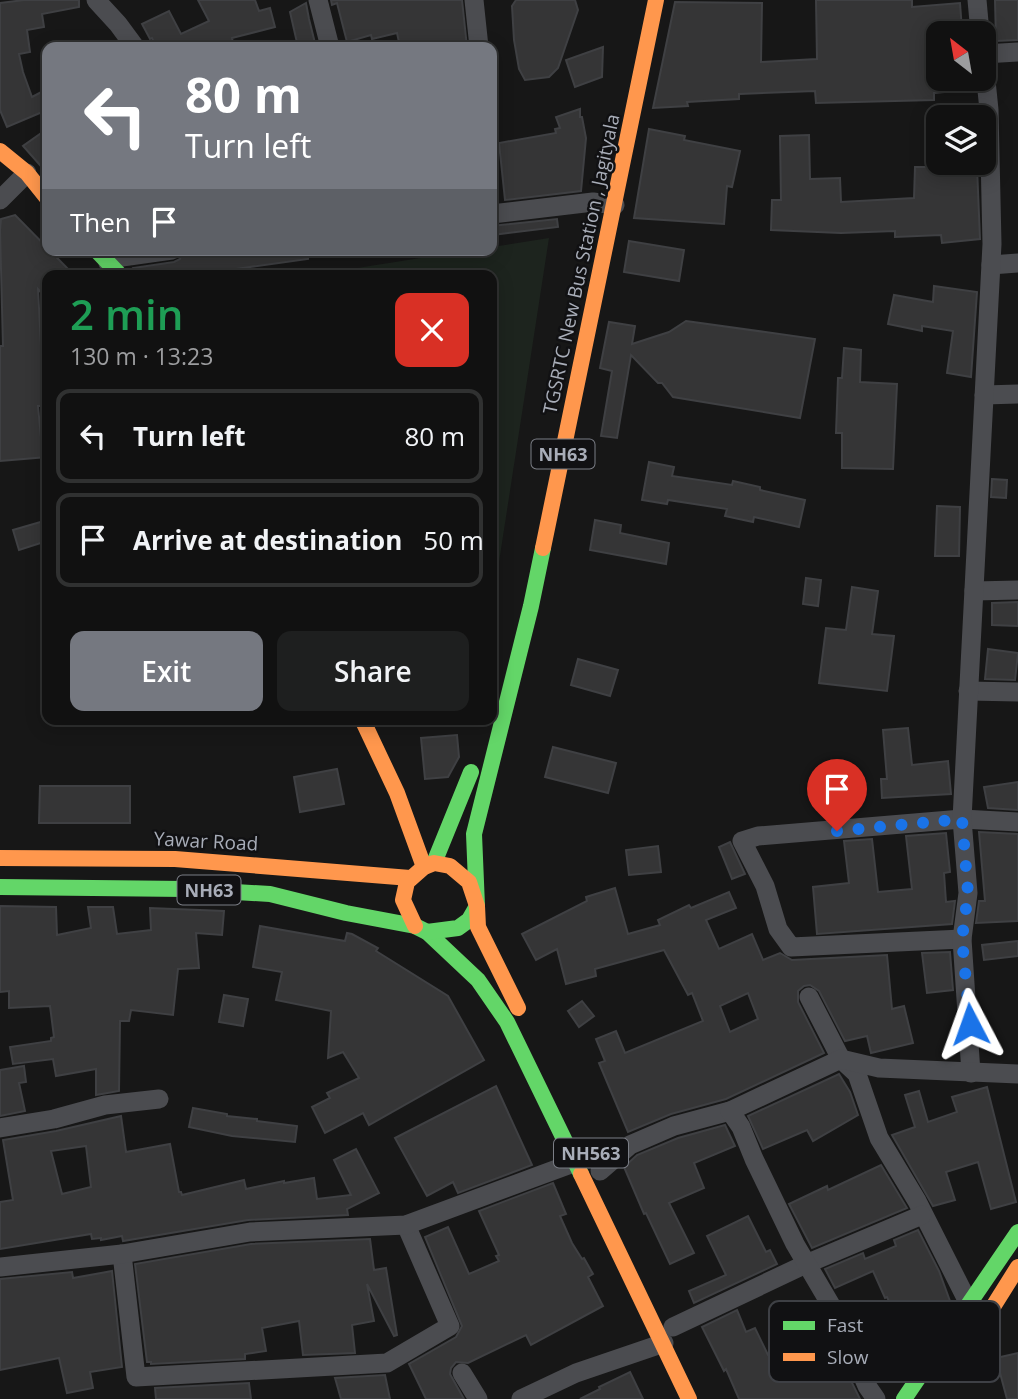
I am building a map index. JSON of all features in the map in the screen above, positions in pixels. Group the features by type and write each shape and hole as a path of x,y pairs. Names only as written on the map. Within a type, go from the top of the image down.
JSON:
{"main road":[{"name":"TGSRTC New Bus Station , Jagityala","path":"477,906 474,834 531,606 656,0"},
{"path":"0,151 27,173 42,192"},
{"path":"365,725 429,865"},
{"path":"410,878 429,865 459,806 477,753"},
{"name":"Yawar Road","path":"0,858 175,859 410,878"},
{"path":"429,865 450,866 469,882 477,906 478,927 528,1028"},
{"name":"NH563","path":"410,878 404,887 403,900 421,929 478,980 496,1003 594,1169 671,1331 689,1399"},
{"name":"NH63","path":"0,887 186,889 270,894 421,929 455,931 473,916 477,906"},
{"path":"971,1301 1018,1232"},
{"path":"996,1301 1018,1266"},
{"path":"904,1399 916,1382"}],"street":[{"path":"96,0 131,42"},
{"path":"318,0 329,42"},
{"path":"474,0 478,42"},
{"path":"977,0 980,21"},
{"path":"996,53 1018,52"},
{"path":"971,1073 962,939 968,893 962,819 991,265 987,91"},
{"path":"0,200 27,173"},
{"path":"497,213 593,202 615,205"},
{"path":"108,263 129,256"},
{"path":"991,265 1018,264"},
{"path":"984,395 1018,394"},
{"path":"974,590 1018,590"},
{"path":"968,691 1018,692"},
{"path":"962,939 791,947 778,929 765,886 742,841 758,836 962,819 1018,822"},
{"path":"809,997 841,1059 857,1074 879,1138 967,1301"},
{"path":"0,1267 121,1254 250,1232 406,1225 594,1169 630,1145 674,1126 730,1111 841,1059 878,1068 1018,1074"},
{"path":"0,1128 54,1119 105,1105 159,1099"},
{"path":"730,1111 741,1127 806,1264 828,1301"},
{"path":"521,1399 671,1331 806,1264 922,1215"},
{"path":"121,1254 136,1377 387,1363 450,1326 406,1225"},
{"path":"462,1373 478,1399"},
{"path":"865,1382 876,1399"}],"shaded area":[{"path":"549,238 497,575 497,270 345,270 433,256 497,256 497,246"}],"building":[{"path":"79,0 79,7 42,14 44,27 27,30 30,52 19,54 32,97 42,92 42,112 7,127 0,110 0,3"},
{"path":"198,0 255,0 259,11 270,8 275,27 232,38 233,42 154,42 142,24 169,11 181,34 209,21"},
{"path":"331,0 462,0 466,42 399,42 397,33 372,39 371,35 347,42 337,3 332,5"},
{"path":"516,0 575,0 578,10 558,68 549,77 525,80 519,69 512,6"},
{"path":"816,0 912,0 912,7 960,3 961,21 926,21 926,91 954,91 934,93 934,100 816,103 815,91 739,94 739,99 687,102 688,106 653,108 675,2 762,3 761,62 817,59"},
{"path":"995,0 1018,0 1018,40 996,41"},
{"path":"306,3 315,42 297,42 290,12"},
{"path":"603,47 602,77 575,87 566,60"},
{"path":"580,109 586,138 581,191 505,200 499,143 556,133 555,129 560,128 556,117"},
{"path":"649,129 685,136 684,140 740,151 732,187 727,186 724,224 634,218"},
{"path":"42,133 42,167 23,146"},
{"path":"809,135 810,179 840,178 841,202 914,198 915,167 926,167 926,175 977,175 980,239 942,243 941,235 895,237 895,231 841,233 771,230 772,200 781,200 780,136"},
{"path":"15,215 42,242 42,256 55,256 69,270 42,270 42,293 38,289 42,406 38,406 42,457 0,461 0,346 3,346 1,219"},
{"path":"557,219 558,227 497,234 497,225"},
{"path":"629,241 684,250 679,281 624,272"},
{"path":"181,256 308,256 308,259 235,270 133,268 180,259"},
{"path":"934,286 977,292 971,377 947,373 953,331 922,326 922,331 888,324 894,295 933,302"},
{"path":"686,321 815,339 800,418 673,397 662,383 658,383 631,355 617,438 601,436 612,371 600,368 609,322 635,326 632,344 669,332"},
{"path":"844,348 861,350 860,382 897,384 893,469 842,468 842,433 836,433 838,378 842,378"},
{"path":"649,462 674,467 672,476 732,485 733,481 805,500 799,527 754,517 753,522 725,516 727,509 668,500 667,504 642,500"},
{"path":"992,479 1007,480 1006,498 991,497"},
{"path":"937,506 960,507 959,556 935,556"},
{"path":"595,520 621,525 620,533 669,543 666,564 590,550"},
{"path":"42,521 42,543 19,550 13,530"},
{"path":"806,578 821,580 818,606 803,604"},
{"path":"852,587 878,591 872,634 894,636 887,691 819,683 826,628 846,630"},
{"path":"1018,602 1018,626 992,625 992,603"},
{"path":"988,649 1018,653 1015,680 985,679"},
{"path":"578,659 618,670 610,696 571,685"},
{"path":"908,728 912,765 948,761 951,794 882,798 881,779 887,779 883,730"},
{"path":"457,735 459,757 448,777 425,779 421,738"},
{"path":"553,747 616,763 608,793 545,777"},
{"path":"337,769 344,804 300,812 294,777"},
{"path":"1018,782 1018,810 988,808 984,787"},
{"path":"40,786 130,786 130,823 39,823"},
{"path":"979,832 1018,834 1018,921 976,923 979,901 985,901"},
{"path":"946,833 950,872 944,873 946,902 955,901 952,924 817,934 813,887 849,883 844,841 872,839 878,892 912,889 906,836"},
{"path":"730,842 745,874 732,879 719,847"},
{"path":"658,846 661,872 629,875 626,850"},
{"path":"615,888 628,934 660,925 658,920 689,905 691,908 729,892 736,908 706,920 719,949 752,934 763,960 780,953 792,960 887,955 892,1009 904,1006 913,1043 871,1053 867,1036 845,1041 819,991 810,985 804,986 798,991 798,1002 824,1053 726,1099 671,1114 628,1132 599,1063 605,1061 596,1039 616,1031 625,1053 703,1021 692,993 688,995 664,950 595,969 596,976 566,984 557,949 536,960 522,934 587,901 586,897","holes":["748,993 758,1019 730,1032 720,1006"]},
{"path":"0,906 56,907 57,935 91,928 88,907 113,907 117,934 151,930 150,908 224,911 222,935 196,933 199,968 178,969 173,1015 131,1010 129,1021 120,1021 119,1091 96,1095 96,1069 56,1076 53,1059 13,1064 10,1047 51,1041 54,1037 50,1006 9,1008 9,991 0,992"},
{"path":"260,926 345,941 347,933 378,948 376,951 448,996 484,1060 369,1125 363,1113 325,1133 312,1107 330,1098 327,1093 359,1078 343,1052 328,1058 331,1011 276,1000 282,972 253,967"},
{"path":"1018,941 1018,956 984,960 982,945"},
{"path":"950,952 953,990 927,993 922,953"},
{"path":"224,995 248,999 243,1026 219,1022"},
{"path":"582,1001 594,1016 579,1027 568,1011"},
{"path":"24,1066 26,1082 19,1083 25,1111 0,1116 0,1070"},
{"path":"839,1074 850,1092 858,1115 813,1141 807,1130 763,1149 748,1116"},
{"path":"496,1086 532,1165 458,1193 453,1182 427,1196 395,1138"},
{"path":"987,1087 1016,1202 991,1209 978,1162 946,1172 955,1200 933,1206 892,1135 915,1127 905,1095 919,1091 928,1122 957,1112 952,1097"},
{"path":"193,1108 297,1126 295,1142 232,1136 189,1127"},
{"path":"121,1116 126,1152 170,1144 179,1192 182,1195 244,1180 246,1189 314,1178 317,1199 351,1195 334,1160 356,1149 379,1193 347,1209 348,1215 248,1220 123,1241 122,1236 92,1239 91,1234 0,1249 0,1202 13,1200 3,1140","holes":["86,1146 91,1187 62,1194 51,1151"]},
{"path":"725,1125 735,1146 694,1163 704,1188 669,1203 694,1253 670,1264 624,1167 637,1155 678,1138"},
{"path":"881,1165 907,1208 812,1248 789,1204 827,1186 828,1190"},
{"path":"553,1183 566,1214 560,1216 572,1243 593,1274 588,1277 603,1306 531,1345 526,1335 468,1363 456,1362 450,1374 464,1399 426,1399 409,1364 456,1337 462,1326 425,1237 448,1227 469,1274 499,1261 496,1256 499,1255 479,1211"},
{"path":"748,1216 766,1252 770,1250 777,1264 694,1303 689,1291 726,1275 707,1236"},
{"path":"918,1230 939,1271 950,1301 889,1301 873,1271 835,1288 825,1269 863,1253 865,1259 896,1246 894,1240"},
{"path":"370,1239 374,1270 386,1268 397,1335 394,1336 367,1284 374,1321 352,1325 355,1353 303,1355 299,1321 262,1328 266,1351 245,1354 245,1359 151,1364 147,1362 135,1264 251,1244"},
{"path":"112,1271 122,1367 90,1372 93,1388 67,1393 59,1358 0,1370 0,1279 72,1272 73,1278"},
{"path":"737,1310 746,1332 755,1328 769,1355 769,1382 852,1382 860,1399 739,1399 726,1369 724,1371 702,1327"},
{"path":"1018,1353 1018,1399 1007,1399 1000,1373 1000,1357"},
{"path":"630,1372 643,1399 580,1399 600,1389 599,1387"},
{"path":"385,1375 390,1399 341,1399 335,1378"},
{"path":"249,1383 251,1399 156,1399 155,1388"}],"traffic: fast":[{"path":"102,256 115,270"},
{"path":"427,932 458,928 469,920 477,906 474,834 543,548"},
{"path":"434,863 471,772"},
{"path":"0,887 186,889 270,894 346,913 415,926 427,932 478,980 507,1022 581,1174"},
{"path":"971,1301 1018,1232"},
{"path":"904,1399 916,1382"}],"traffic: slow":[{"path":"543,548 656,0"},
{"path":"0,151 27,173 42,192"},
{"path":"365,725 397,793 424,867"},
{"path":"0,858 175,859 410,878"},
{"path":"415,926 403,900 407,882 424,867 434,863 450,866 469,882 477,906 478,927 518,1008"},
{"path":"581,1174 689,1399"},
{"path":"997,1301 1018,1267"}],"route":[{"path":"837,831 962,819 968,893 962,939 970,1024"}]}
